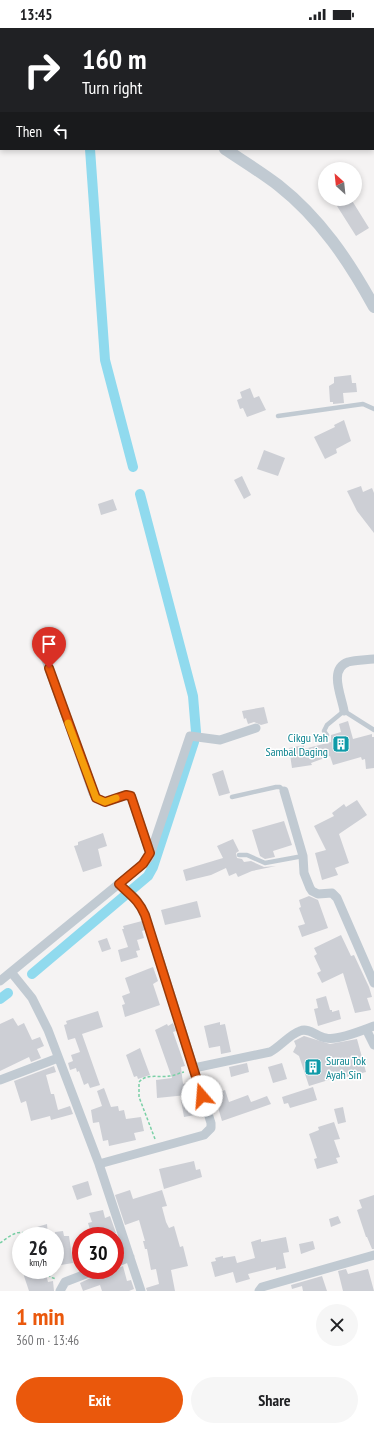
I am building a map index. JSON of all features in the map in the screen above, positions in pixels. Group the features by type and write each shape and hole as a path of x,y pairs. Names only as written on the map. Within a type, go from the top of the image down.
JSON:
{"street":[{"path":"226,150 278,185 303,207 325,230 356,273 374,307"},
{"path":"39,640 93,793 96,798 105,802 126,795 131,796 150,853"},
{"path":"344,711 337,683 337,675 340,668 349,662 374,659"},
{"path":"0,981 14,975 121,886 143,864 150,853 190,737 220,740 256,728"},
{"path":"284,791 303,856 304,872 310,888 315,893 328,892 337,898 374,983"},
{"path":"99,1164 204,1135 211,1128 194,1068 155,946"},
{"path":"14,975 32,998 48,1030 99,1164 141,1291"},
{"path":"194,1068 270,1052 279,1048 299,1031 306,1030 326,1038 334,1038 370,1027 374,1046"},
{"path":"0,1080 58,1058"},
{"path":"259,1291 262,1287 374,1255"},
{"path":"124,1259 130,1257"},
{"path":"60,1291 65,1282 73,1279"}],"lane":[{"path":"278,416 363,404 374,409"},
{"path":"327,735 324,732 327,725 344,711 374,730"},
{"path":"232,797 276,787 280,787 284,791"},
{"path":"239,855 247,855 265,863 303,856"},
{"path":"121,886 128,895 136,898 140,903 155,946"}],"path":[{"path":"158,1148 140,1097 139,1082 158,1075 168,1077 194,1068"},
{"path":"0,1243 12,1235"},
{"path":"56,1279 65,1282"}],"building":[{"path":"337,206 355,206 369,228 356,236"},
{"path":"351,375 352,383 356,383 357,392 343,393 344,403 333,404 333,402 330,402 329,386 334,383 334,377"},
{"path":"250,388 254,398 259,396 266,410 247,417 243,408 240,409 237,400 242,398 240,392"},
{"path":"344,420 351,441 336,449 337,453 325,459 314,437 335,427 334,425"},
{"path":"264,450 285,458 278,476 257,469"},
{"path":"242,476 251,495 244,499 234,480"},
{"path":"361,486 363,492 372,488 374,493 374,533 357,511 347,491"},
{"path":"113,499 117,510 101,515 98,504"},
{"path":"264,707 268,723 261,725 254,722 248,724 246,718 244,719 242,711"},
{"path":"348,721 353,739 372,734 372,737 374,737 374,768 366,769 365,759 362,760 361,757 333,765 330,756 311,763 312,765 292,768 289,748 304,745 304,749 331,742 331,735 341,732 339,724"},
{"path":"223,770 230,793 219,796 212,774"},
{"path":"357,800 367,815 339,834 349,863 335,868 338,875 322,880 315,853 326,850 314,826 334,816 332,813 344,804 346,807"},
{"path":"284,821 292,845 273,851 275,857 265,859 260,856 252,830"},
{"path":"103,833 107,846 98,849 102,866 83,872 74,846 78,845 78,842"},
{"path":"233,839 239,851 236,853 237,858 242,859 244,862 251,861 264,867 276,866 252,871 238,877 236,873 229,876 226,868 211,875 186,881 183,870 223,858 217,846"},
{"path":"309,896 318,900 328,928 302,937 298,926 305,924 299,908 301,907 299,900"},
{"path":"197,901 201,917 165,925 161,910"},
{"path":"142,921 145,930 142,931 144,938 137,940 140,950 136,951 138,957 121,962 118,950 128,947 122,929 124,929 123,926"},
{"path":"341,935 351,956 354,955 369,987 372,997 367,998 371,1010 355,1013 343,973 322,983 317,973 321,971 314,956 317,954 314,948"},
{"path":"107,938 111,949 102,952 98,941"},
{"path":"153,967 158,981 153,984 160,1005 125,1017 122,1005 125,1004 122,996 130,993 125,978"},
{"path":"326,996 330,1010 332,1010 332,1012 339,1010 341,1019 318,1026 314,1009 318,1008 316,999"},
{"path":"98,1011 103,1027 82,1034 100,1085 90,1088 88,1083 84,1085 79,1071 77,1072 76,1068 70,1070 68,1063 73,1061 71,1055 80,1052 75,1038 68,1040 64,1025 67,1024 66,1021"},
{"path":"13,1018 18,1026 24,1023 32,1040 40,1037 44,1046 37,1049 41,1058 31,1062 29,1057 0,1071 0,1024"},
{"path":"220,1022 220,1025 225,1024 231,1052 221,1054 220,1046 209,1048 204,1026"},
{"path":"173,1023 176,1031 173,1032 185,1066 181,1067 183,1084 186,1083 187,1095 157,1098 156,1080 172,1078 155,1030 167,1024 168,1026"},
{"path":"304,1036 330,1044 357,1039 366,1072 335,1080 335,1078 309,1086 299,1056 293,1052 296,1046 294,1041"},
{"path":"140,1048 150,1075 138,1079 137,1076 134,1077 126,1055"},
{"path":"247,1063 249,1072 231,1077 229,1067"},
{"path":"282,1063 287,1079 273,1083 268,1067"},
{"path":"54,1066 56,1072 46,1075 51,1094 54,1094 58,1110 70,1106 73,1114 51,1120 50,1116 31,1121 26,1101 21,1103 14,1081"},
{"path":"313,1087 317,1100 290,1108 288,1103 284,1104 282,1097"},
{"path":"104,1088 111,1107 118,1106 119,1111 124,1110 126,1119 141,1117 144,1131 134,1133 136,1140 109,1146 108,1140 103,1141 99,1122 93,1123 91,1110 102,1106 97,1091"},
{"path":"225,1090 229,1102 248,1095 251,1102 267,1096 271,1104 222,1121 214,1094"},
{"path":"193,1099 195,1115 184,1117 181,1100"},
{"path":"343,1107 346,1122 338,1124 334,1109"},
{"path":"334,1122 340,1139 334,1140 340,1157 336,1158 338,1163 317,1169 314,1159 317,1158 309,1134 319,1130 318,1127"},
{"path":"194,1161 196,1170 200,1169 202,1177 164,1189 159,1169"},
{"path":"88,1181 92,1195 77,1200 72,1186"},
{"path":"130,1190 133,1199 162,1190 167,1206 162,1207 166,1222 169,1228 174,1226 180,1247 183,1246 188,1266 171,1270 175,1291 147,1291 146,1288 159,1284 156,1269 151,1270 139,1220 125,1225 115,1195"},
{"path":"374,1195 374,1249 372,1249 366,1237 357,1210 362,1208 359,1200"},
{"path":"103,1210 105,1218 110,1216 114,1227 89,1227 88,1223 92,1222 89,1213"},
{"path":"338,1216 341,1223 331,1227 329,1219"},
{"path":"47,1224 47,1227 37,1227"},
{"path":"64,1236 69,1236 72,1263 64,1264"},
{"path":"286,1237 289,1252 283,1253 286,1268 276,1270 276,1267 248,1274 250,1279 236,1283 233,1272 215,1277 211,1262 216,1261 215,1258 235,1256 237,1263 255,1258 251,1242 261,1239 261,1242"},
{"path":"313,1241 315,1249 301,1254 299,1244"},
{"path":"346,1269 348,1274 368,1269 374,1291 343,1291 338,1271"},
{"path":"124,1270 127,1281 131,1280 134,1289 129,1291 102,1291 100,1285 83,1291 80,1283 88,1279 124,1279"},
{"path":"322,1276 327,1291 303,1291 302,1286 292,1289 291,1285"},
{"path":"25,1279 47,1279 48,1282 53,1281 54,1291 29,1291"}],"waterway":[{"path":"90,150 105,360 133,467"},
{"path":"32,974 148,876 153,867 194,742 196,732 193,696 140,494"},
{"path":"0,999 8,993"}],"slow traffic":[{"path":"68,723 96,798 105,802 116,798"}],"place":[{"name":"Cikgu Yah Sambal Daging","path":"341,744"},
{"name":"Surau Tok Ayah Sin","path":"313,1067"}],"route":[{"path":"49,668 96,798 105,802 126,795 131,796 150,853 149,858 143,864 119,884 128,895 138,900 145,915 202,1096"}]}
